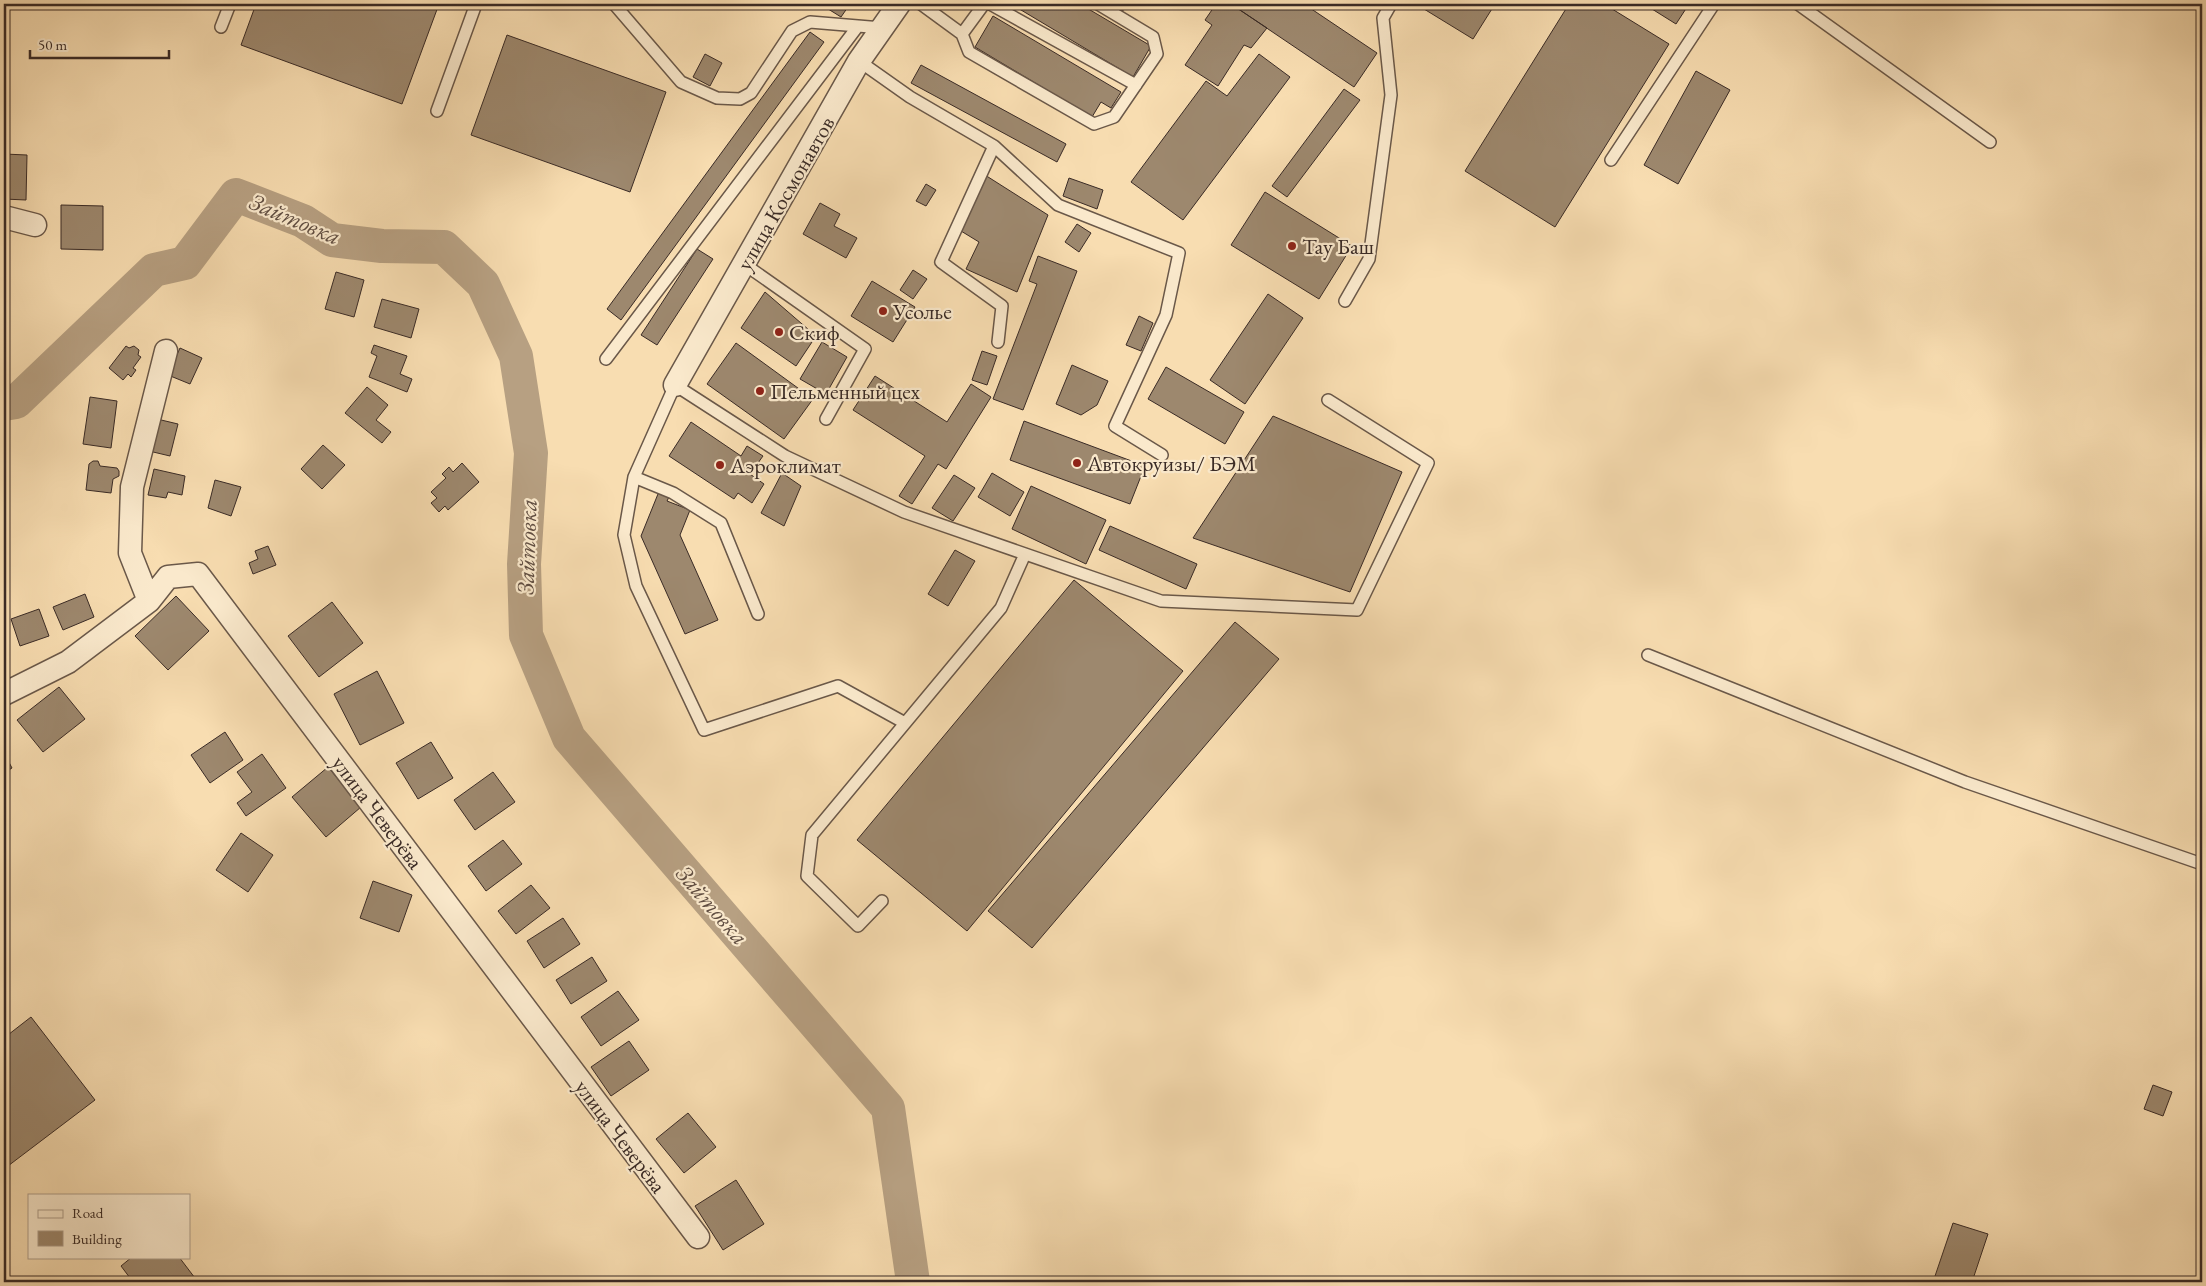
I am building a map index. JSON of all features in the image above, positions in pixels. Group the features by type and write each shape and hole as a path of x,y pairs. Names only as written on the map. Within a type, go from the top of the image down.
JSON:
{"street":[{"name":"улица Космонавтов","path":"675,385 859,62 899,4"},
{"path":"4,216 35,225"},
{"path":"149,601 130,553 132,486 166,351"},
{"name":"улица Чеверёва","path":"4,694 68,662 149,601 168,577 198,574 698,1238"}],"lane":[{"path":"221,27 230,4"},
{"path":"437,111 476,4"},
{"path":"614,4 681,82 717,98 740,99 751,93 792,31 810,22 882,28"},
{"path":"921,4 962,34 969,52 1094,124 1114,117 1158,54 1153,37 1098,4"},
{"path":"962,34 984,4"},
{"path":"990,4 1136,85"},
{"path":"1346,301 1369,259 1391,95 1383,18 1391,4"},
{"path":"1611,160 1714,4"},
{"path":"1798,4 1990,142"},
{"path":"606,359 858,26"},
{"path":"859,62 910,98 994,146 1058,205 1178,253 1166,315 1115,426 1162,455"},
{"path":"994,146 941,262 1002,306 998,342"},
{"path":"744,264 865,349 826,420"},
{"path":"905,723 838,686 704,730 636,586 624,535 634,477 675,385 785,456 904,512 1161,601 1357,610 1428,463 1328,400"},
{"path":"634,477 673,493 721,523 758,614"},
{"path":"882,901 858,926 807,876 812,835 1000,608 1025,554"},
{"path":"1648,655 1965,782 2202,864"}],"building":[{"path":"256,4 439,4 402,104 241,45"},
{"path":"827,4 850,4 841,17 825,7"},
{"path":"1011,4 1080,4 1151,46 1133,77"},
{"path":"1109,4 1127,4 1122,12"},
{"path":"1216,4 1231,4 1267,28 1251,48 1244,45 1218,86 1185,65 1212,25 1205,20"},
{"path":"1231,4 1304,4 1377,53 1354,87"},
{"path":"1427,4 1495,4 1473,39 1424,9"},
{"path":"1569,4 1604,4 1669,44 1555,227 1465,171"},
{"path":"1644,4 1689,4 1676,24"},
{"path":"993,16 1121,92 1111,108 1101,102 1092,117 975,47"},
{"path":"810,32 824,42 621,320 607,309"},
{"path":"507,35 666,92 630,192 471,135"},
{"path":"705,54 722,63 710,86 693,77"},
{"path":"1259,54 1290,77 1183,220 1131,182 1206,81 1227,96"},
{"path":"921,65 1066,144 1057,162 911,83"},
{"path":"1696,71 1730,90 1678,184 1644,165"},
{"path":"1344,89 1360,100 1287,197 1272,186"},
{"path":"4,154 27,155 26,200 4,199"},
{"path":"985,175 1048,215 1017,292 966,269 979,242 961,231"},
{"path":"1069,178 1103,190 1097,209 1063,196"},
{"path":"926,184 936,190 926,206 916,201"},
{"name":"Тау Баш","path":"1265,192 1352,246 1319,299 1231,245"},
{"path":"820,203 840,214 834,226 857,238 846,258 803,234"},
{"path":"61,205 103,206 103,250 61,249"},
{"path":"1077,224 1091,233 1079,252 1065,242"},
{"path":"697,249 713,259 657,345 641,335"},
{"path":"1038,256 1077,271 1023,410 993,399 1037,284 1029,281"},
{"path":"913,270 927,279 913,299 900,290"},
{"path":"336,272 364,280 354,317 325,309"},
{"name":"Усолье","path":"872,281 915,307 893,342 851,316"},
{"name":"Скиф","path":"765,292 816,336 796,366 741,328"},
{"path":"1268,294 1303,318 1245,404 1210,380"},
{"path":"382,299 419,309 411,338 374,327"},
{"path":"1139,316 1153,323 1141,351 1126,345"},
{"path":"822,342 847,357 826,394 800,379"},
{"name":"Пельменный цех","path":"736,343 813,399 784,439 707,384"},
{"path":"374,345 407,356 400,374 412,379 407,392 369,377 377,356 371,353"},
{"path":"126,346 129,348 134,346 139,350 138,355 141,357 133,368 136,370 131,377 128,374 123,380 109,368"},
{"path":"180,348 202,358 190,384 168,375"},
{"path":"982,351 997,356 987,385 972,380"},
{"path":"1072,365 1108,381 1097,405 1081,415 1056,404"},
{"path":"1166,367 1244,412 1225,444 1148,399"},
{"path":"875,376 947,422 971,384 991,397 946,469 938,464 912,504 899,496 925,456 853,410"},
{"path":"367,387 388,405 376,420 391,432 382,443 345,413"},
{"path":"90,397 117,401 111,448 83,444"},
{"path":"1273,416 1402,472 1350,592 1193,538"},
{"path":"157,419 178,424 170,456 149,451"},
{"name":"Автокруизы/ БЭМ","path":"1024,421 1145,466 1130,504 1010,460"},
{"name":"Аэроклимат","path":"691,422 741,456 747,446 763,456 750,474 764,484 752,503 738,493 734,499 669,456"},
{"path":"323,445 345,465 322,489 301,469"},
{"path":"93,461 98,461 100,466 117,468 119,471 119,476 113,479 111,493 86,490 89,464"},
{"path":"462,463 479,482 448,510 445,506 439,512 431,503 437,498 431,492 446,478 442,474 449,467 453,472"},
{"path":"154,469 185,476 182,495 168,492 166,498 148,495"},
{"path":"782,473 801,486 784,526 761,513"},
{"path":"992,473 1024,492 1010,516 978,497"},
{"path":"954,475 975,488 953,521 932,508"},
{"path":"215,480 241,487 231,516 208,508"},
{"path":"1031,486 1106,520 1086,564 1012,529"},
{"path":"660,489 671,493 667,501 690,510 680,535 718,620 685,634 641,536"},
{"path":"1110,526 1197,564 1186,589 1099,550"},
{"path":"268,546 276,565 253,574 249,563 258,559 255,551"},
{"path":"955,550 975,561 948,606 928,594"},
{"path":"1074,580 1183,671 967,931 857,840"},
{"path":"85,594 94,617 63,630 53,607"},
{"path":"176,596 209,631 168,670 135,636"},
{"path":"332,602 363,643 319,677 288,636"},
{"path":"39,609 49,636 20,646 11,619"},
{"path":"1235,622 1279,659 1032,948 988,911"},
{"path":"377,671 404,723 360,745 334,694"},
{"path":"59,687 85,719 43,752 17,720"},
{"path":"225,732 243,760 210,783 191,755"},
{"path":"431,742 453,778 418,799 396,763"},
{"path":"4,753 12,768 4,773"},
{"path":"262,754 286,788 246,816 237,803 252,792 237,772"},
{"path":"328,767 361,807 326,837 292,797"},
{"path":"493,772 515,802 475,830 454,800"},
{"path":"241,833 273,855 248,892 216,870"},
{"path":"503,840 522,864 486,891 468,866"},
{"path":"373,881 412,895 399,932 360,918"},
{"path":"531,885 550,908 516,934 498,911"},
{"path":"563,918 580,944 544,968 527,941"},
{"path":"592,957 607,981 571,1004 556,980"},
{"path":"618,991 639,1020 601,1046 581,1017"},
{"path":"31,1017 95,1100 4,1169 4,1038"},
{"path":"629,1041 649,1070 611,1096 591,1067"},
{"path":"2153,1085 2172,1092 2163,1116 2144,1109"},
{"path":"688,1113 716,1147 684,1173 656,1139"},
{"path":"736,1180 764,1224 723,1250 695,1206"},
{"path":"1953,1223 1988,1234 1972,1282 1933,1282"},
{"path":"131,1258 180,1258 198,1282 133,1282 121,1266"}],"waterway":[{"name":"Зайтовка","path":"4,404 16,402 154,270 185,263 236,195 303,221 332,240 382,246 444,247 483,284 516,356 531,453 524,564 526,635 569,738 888,1108 913,1282"}],"place":[{"name":"Тау Баш","path":"1292,246"},
{"name":"Усолье","path":"883,311"},
{"name":"Скиф","path":"779,332"},
{"name":"Пельменный цех","path":"760,391"},
{"name":"Автокруизы/ БЭМ","path":"1077,463"},
{"name":"Аэроклимат","path":"720,465"}]}
